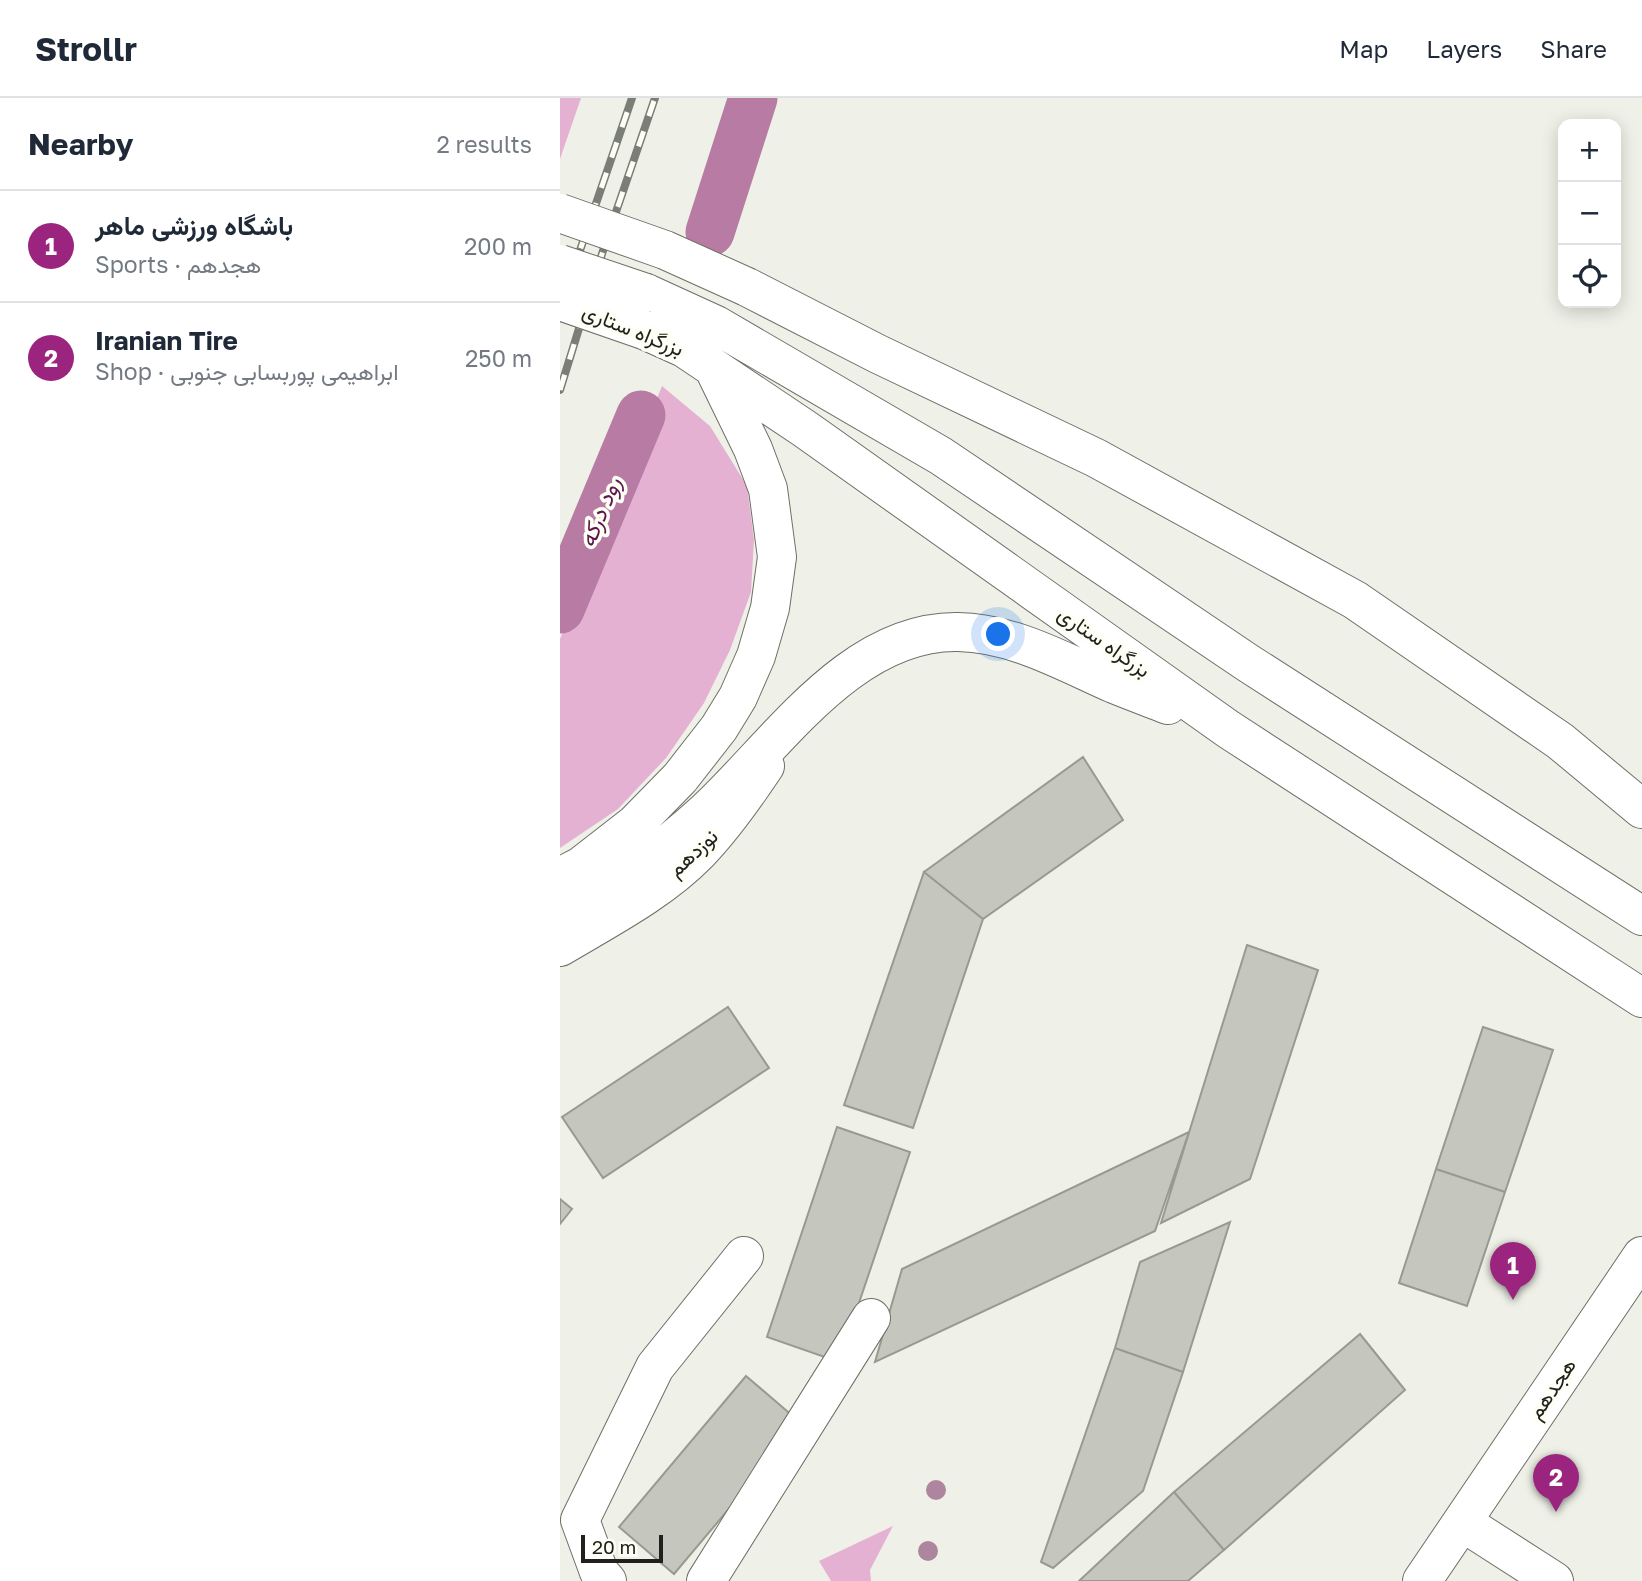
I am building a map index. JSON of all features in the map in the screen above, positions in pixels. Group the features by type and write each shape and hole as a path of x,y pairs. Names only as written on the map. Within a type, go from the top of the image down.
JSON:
{"main road":[{"path":"560,213 665,250 747,288 1096,458 1355,600 1560,741 1642,809"},
{"name":"بزرگراه ستاری","path":"560,264 645,312 684,348 804,429 1228,729 1642,998"},
{"name":"بزرگراه ستاری","path":"560,301 716,325 941,456 1248,663 1642,916"},
{"path":"560,877 581,866 635,824 680,778 725,718 738,697 756,656 770,608 777,557 768,489 753,449 714,369"},
{"path":"560,917 657,853 706,811 828,687 869,658 910,638 958,632 995,637 1048,653 1114,684 1228,729"},
{"name":"نوزدهم","path":"560,947 648,894 697,854 725,823 792,723"},
{"path":"607,1581 599,1572 580,1520 655,1367 744,1256"},
{"name":"هجدهم","path":"1462,1522 1642,1256"},
{"path":"706,1581 871,1318"},
{"path":"1422,1581 1462,1522 1554,1581"}],"shaded area":[{"path":"560,98 581,98 560,159"},
{"path":"662,386 710,426 747,486 754,540 751,592 730,650 704,703 666,758 618,809 560,848 560,639"},
{"path":"893,1526 870,1570 871,1581 831,1581 819,1561"}],"building":[{"path":"1083,757 1123,820 983,919 924,872"},
{"path":"924,872 983,919 913,1128 844,1105"},
{"path":"1247,945 1318,970 1250,1179 1161,1223"},
{"path":"728,1007 769,1068 603,1178 562,1117"},
{"path":"1483,1027 1553,1050 1505,1192 1436,1169"},
{"path":"837,1127 910,1152 839,1362 767,1337"},
{"path":"1189,1132 1155,1231 875,1362 902,1269"},
{"path":"1436,1169 1505,1192 1467,1306 1399,1283"},
{"path":"560,1199 572,1209 560,1224"},
{"path":"1230,1222 1183,1372 1115,1348 1140,1262"},
{"path":"1360,1334 1405,1390 1224,1550 1174,1492"},
{"path":"1115,1348 1183,1372 1143,1491 1053,1568 1041,1562"},
{"path":"746,1376 801,1423 674,1574 619,1527"},
{"path":"1174,1492 1224,1550 1188,1581 1079,1581"}],"waterway":[{"name":"رود درکه","path":"710,232 753,98"},
{"name":"رود درکه","path":"560,609 641,415"}],"railway":[{"path":"560,309 632,98"},
{"path":"560,390 606,241 655,98"}],"place":[{"name":"باشگاه ورزشی ماهر","path":"1513,1300"},
{"name":"Iranian Tire","path":"1556,1512"}]}
